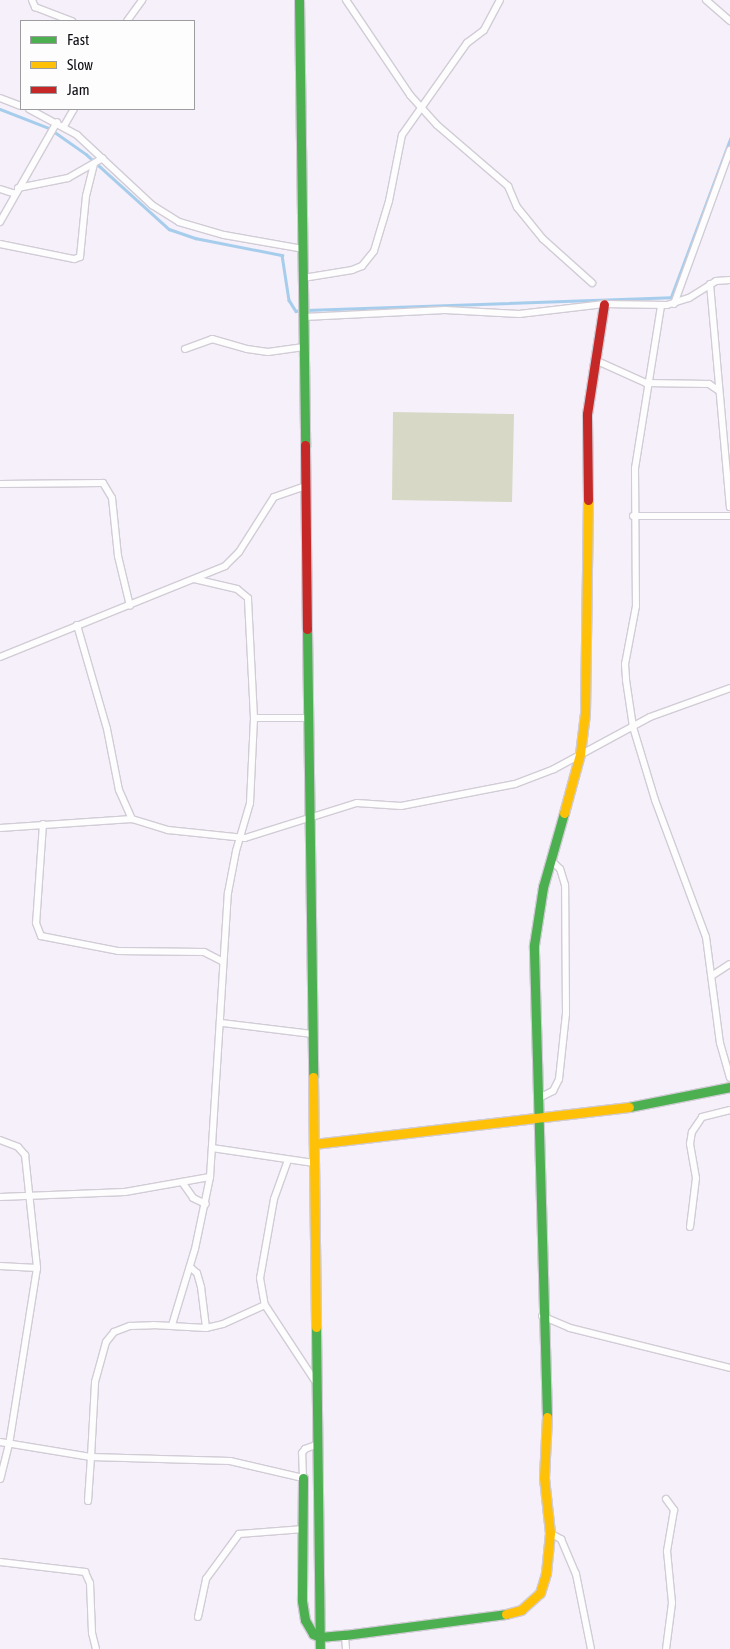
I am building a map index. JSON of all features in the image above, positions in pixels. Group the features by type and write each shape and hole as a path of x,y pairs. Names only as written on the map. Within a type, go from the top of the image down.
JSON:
{"street":[{"path":"32,0 35,7 69,20"},
{"path":"128,20 142,0"},
{"path":"299,0 320,1649"},
{"path":"346,0 421,107 508,186 517,207 543,239 592,284"},
{"path":"303,278 352,270 362,266 374,251 389,201 400,142 421,107 467,43 484,30 500,0"},
{"path":"706,0 730,21"},
{"path":"0,98 20,106"},
{"path":"31,110 64,126 103,158 152,206 179,222 224,235 303,249"},
{"path":"64,126 73,110"},
{"path":"0,222 57,122"},
{"path":"674,304 730,150"},
{"path":"0,189 17,191 68,178 103,158"},
{"path":"0,244 74,259 80,256 86,196 94,164"},
{"path":"304,317 445,310 519,314 604,304 660,306 674,304 710,284 730,280"},
{"path":"710,284 718,390 730,507"},
{"path":"318,1444 305,1449 302,1453 304,1529 303,1610 310,1631 320,1637 496,1617 521,1610 540,1593 546,1573 550,1533 544,1478 547,1430 542,1316 540,1117 534,945 551,860 580,754 585,713 588,589 587,414 604,304"},
{"path":"660,306 646,383 633,516 636,606 625,664 632,727 655,800 706,936 725,1061 730,1078"},
{"path":"185,349 212,339 247,350 268,352 304,347"},
{"path":"594,360 646,383 709,384 718,390"},
{"path":"0,484 103,483 112,498 118,556 130,606"},
{"path":"0,657 77,625 130,606 194,579 232,560 274,497 306,486"},
{"path":"633,516 730,516"},
{"path":"172,1325 190,1267 206,1204 210,1177 222,1022 222,961 228,894 239,838 250,803 254,718 248,598 236,590 194,579"},
{"path":"77,625 105,721 119,790 132,819"},
{"path":"0,828 132,819 168,830 239,838 310,815 361,803 401,806 515,784 554,769 669,709 730,688"},
{"path":"254,718 309,718"},
{"path":"43,824 36,924 41,936 118,951 204,952 222,961"},
{"path":"539,1098 553,1091 559,1079 566,1014 564,885 560,869 551,860"},
{"path":"713,975 730,964"},
{"path":"222,1022 313,1034"},
{"path":"725,1061 730,1055"},
{"path":"314,1144 648,1105 730,1087"},
{"path":"690,1227 696,1178 690,1144 692,1132 702,1117 730,1110"},
{"path":"0,1140 23,1151 28,1195 34,1220 37,1268 9,1444 0,1479"},
{"path":"212,1148 314,1163"},
{"path":"288,1160 274,1199 261,1261 260,1278 265,1305 318,1385"},
{"path":"0,1197 125,1192 210,1177"},
{"path":"182,1182 193,1198 206,1204"},
{"path":"0,1266 37,1268"},
{"path":"190,1267 197,1274 201,1287 206,1328"},
{"path":"88,1501 94,1388 108,1339 114,1332 130,1326 172,1325 206,1328 223,1324 265,1305"},
{"path":"542,1316 570,1328 730,1368"},
{"path":"0,1442 91,1457 230,1461 303,1478"},
{"path":"666,1499 674,1510 667,1552 672,1604 666,1649"},
{"path":"198,1618 206,1579 239,1534 304,1529"},
{"path":"550,1533 561,1539 576,1574 591,1649"},
{"path":"0,1562 85,1572 90,1583 92,1633 96,1649"},
{"path":"345,1635 346,1649"}],"green space":[{"path":"393,412 514,414 512,502 392,500"}],"waterway":[{"path":"0,109 49,128 86,154 169,229 195,238 282,255 289,300 296,311 301,310"},
{"path":"306,310 671,297 730,139"}],"traffic: fast":[{"path":"299,0 305,445"},
{"path":"307,629 313,1077"},
{"path":"547,1417 534,945 543,887 564,813"},
{"path":"629,1107 730,1087"},
{"path":"316,1327 320,1649"},
{"path":"303,1478 302,1601 305,1620 313,1634 320,1637 345,1635 506,1614"}],"traffic: slow":[{"path":"564,813 580,754 585,713 588,500"},
{"path":"313,1077 316,1327"},
{"path":"314,1144 629,1107"},
{"path":"506,1614 521,1610 540,1593 546,1573 550,1533 544,1478 547,1417"}],"traffic: jam":[{"path":"588,500 587,414 604,304"},
{"path":"305,445 307,629"}]}
